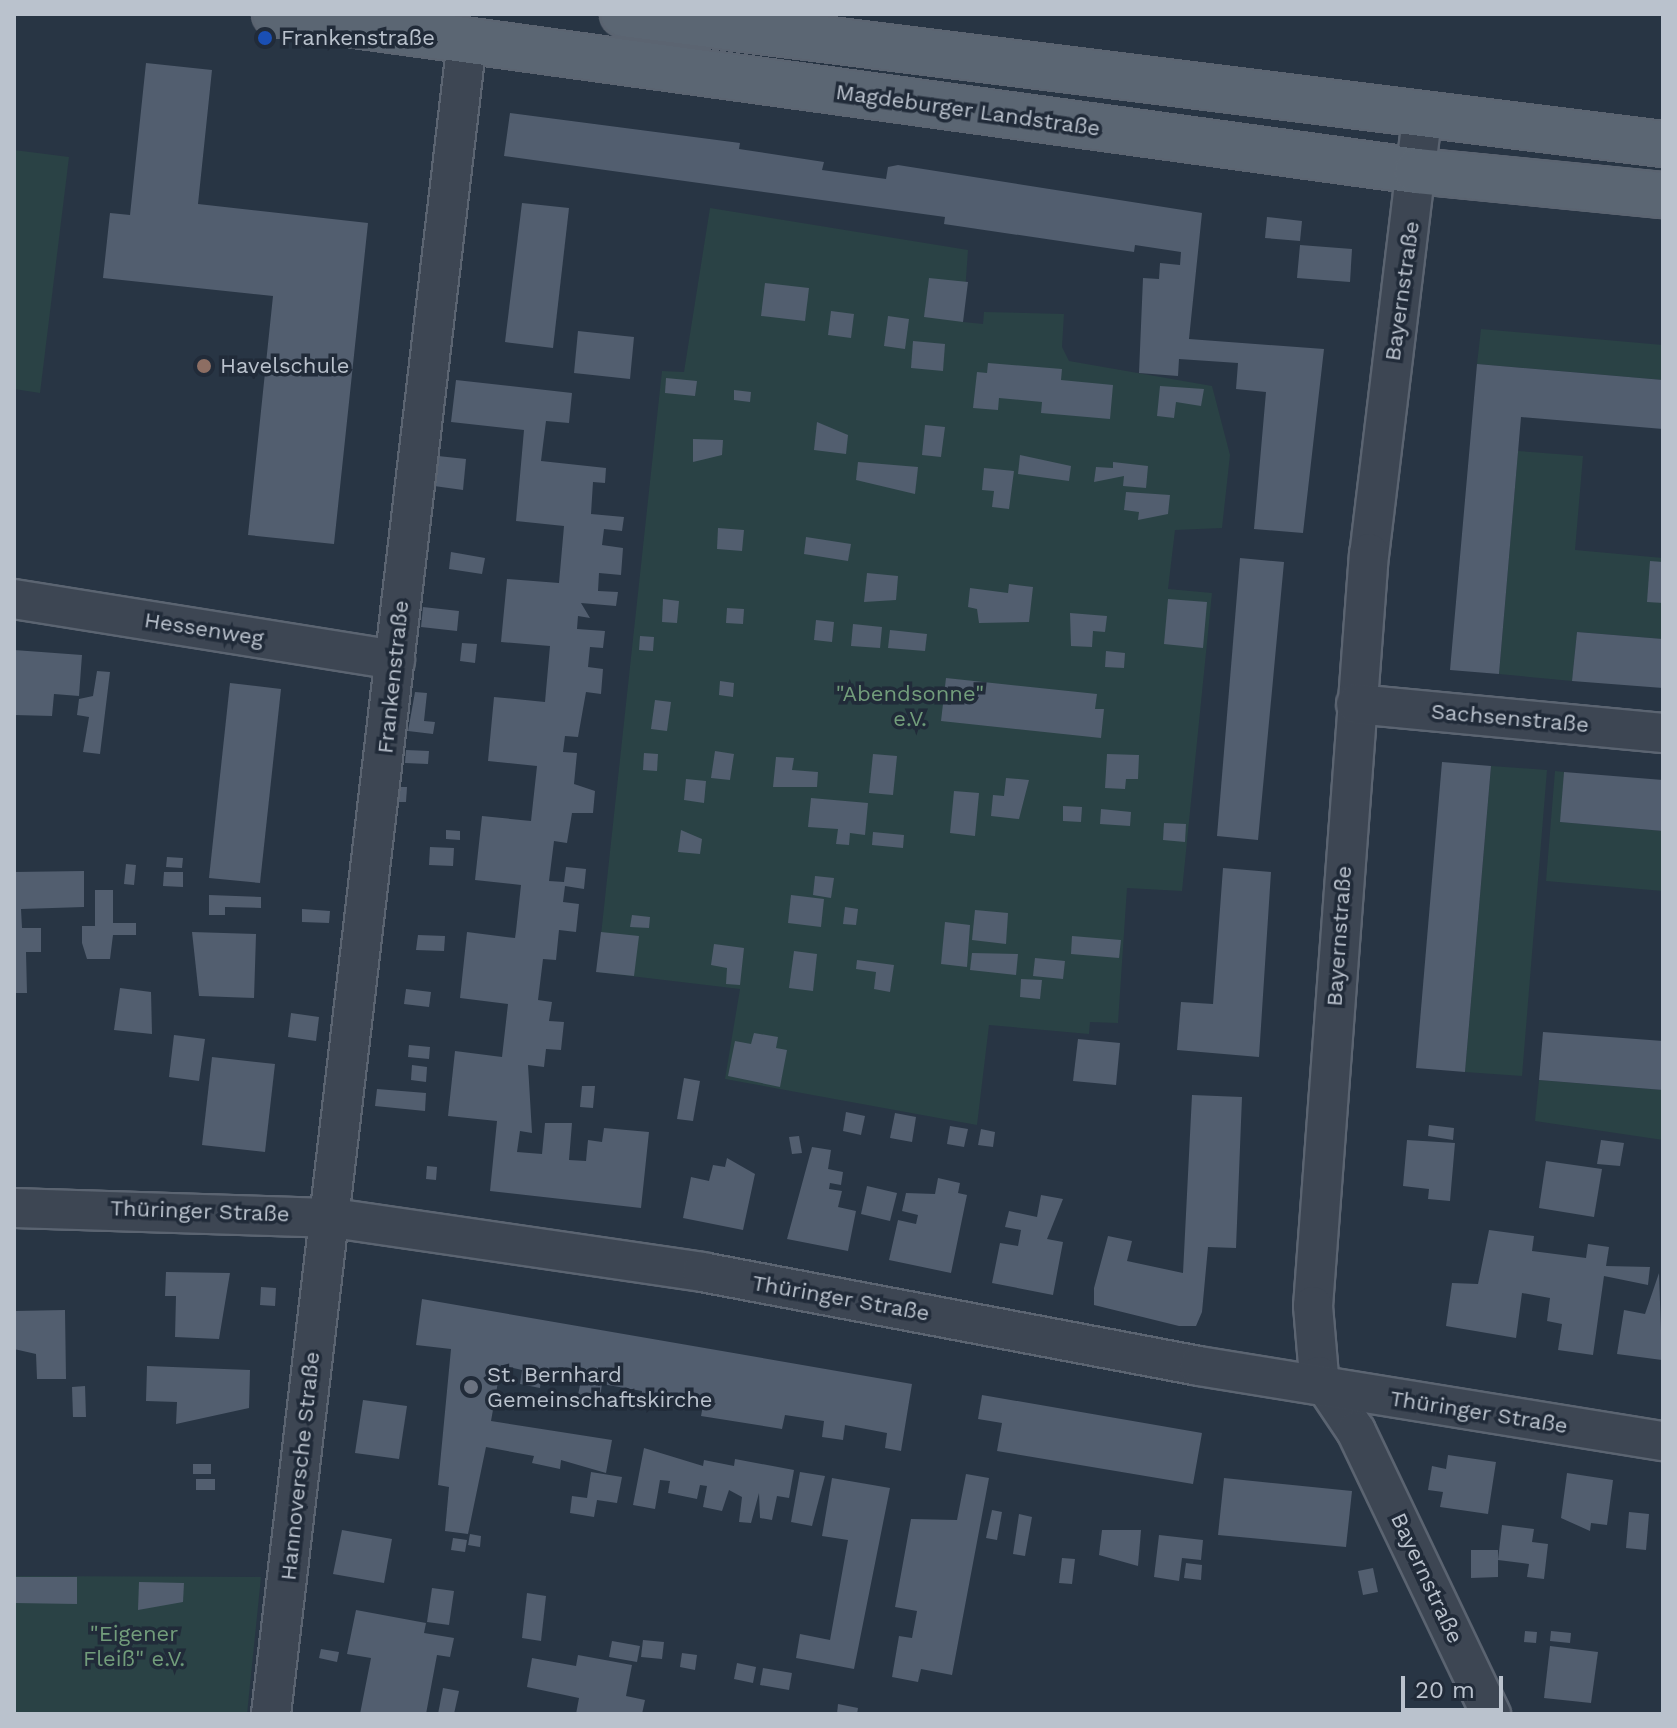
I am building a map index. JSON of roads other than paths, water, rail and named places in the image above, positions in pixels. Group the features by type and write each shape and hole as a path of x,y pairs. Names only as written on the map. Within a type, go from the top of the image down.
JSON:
{"main road":[{"name":"Magdeburger Landstraße","path":"275,14 1417,171 1663,195"},
{"path":"623,14 1422,118 1663,144"}],"street":[{"name":"Frankenstraße","path":"333,1218 467,41"},
{"name":"Bayernstraße","path":"1422,118 1356,704 1313,1306 1319,1376 1333,1389 1491,1714"},
{"name":"Hessenweg","path":"14,599 395,660"},
{"name":"Sachsenstraße","path":"1356,704 1663,733"},
{"name":"Thüringer Straße","path":"14,1208 333,1218 702,1272 1333,1389 1663,1441"},
{"name":"Hannoversche Straße","path":"271,1714 319,1275 333,1218"}],"place":[{"name":"Frankenstraße","path":"265,38"},
{"name":"Havelschule","path":"204,366"},
{"name":"St. Bernhard Gemeinschaftskirche","path":"471,1387"}],"park label":[{"name":"\"Abendsonne\" e.V.","path":"910,706"},
{"name":"\"Eigener Fleiß\" e.V.","path":"134,1646"}]}
